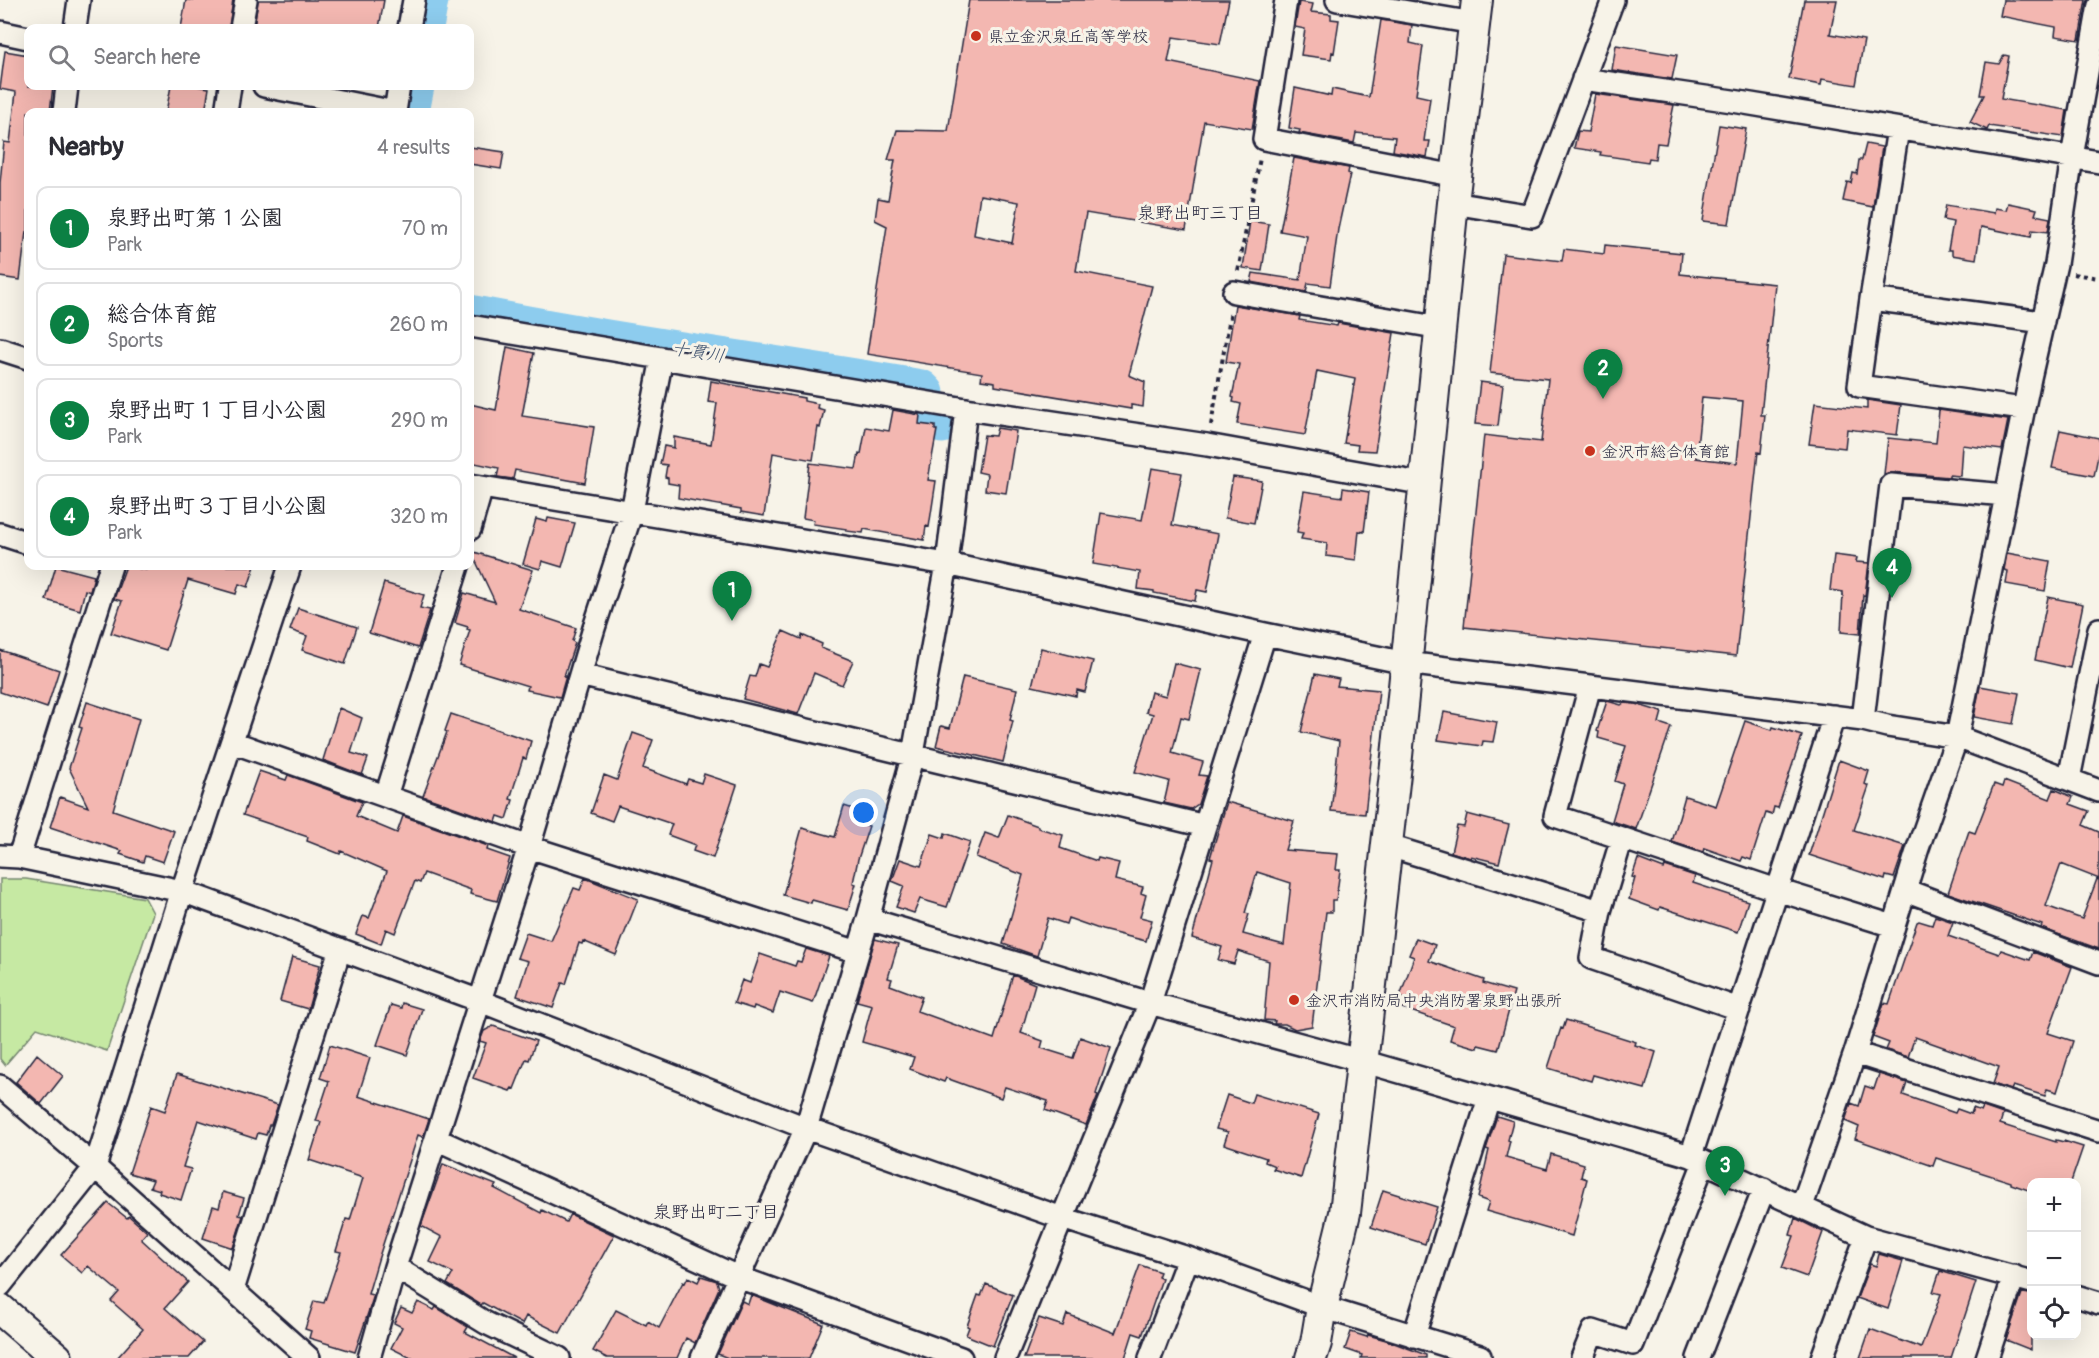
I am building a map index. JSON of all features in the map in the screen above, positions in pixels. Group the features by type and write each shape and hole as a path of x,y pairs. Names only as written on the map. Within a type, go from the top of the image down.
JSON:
{"street":[{"path":"76,24 79,0"},
{"path":"242,24 246,0"},
{"path":"410,24 414,0"},
{"path":"1286,0 1263,139 1455,190 1532,216 1613,0"},
{"path":"1311,1358 1345,1213 1475,11 1338,0"},
{"path":"1802,1206 1855,1053 1893,926 1957,737 2023,409 2062,230 2072,157 2099,5"},
{"path":"0,32 24,37"},
{"path":"1583,79 1739,102 2099,162"},
{"path":"64,108 67,90"},
{"path":"227,108 229,90"},
{"path":"284,90 375,108"},
{"path":"396,108 398,90"},
{"path":"1898,129 1859,386 2023,409"},
{"path":"1234,292 1441,328"},
{"path":"1871,299 2043,322"},
{"path":"474,327 966,409 1207,445 1425,484"},
{"path":"0,348 24,357"},
{"path":"369,1358 395,1267 529,847 632,511 662,358"},
{"path":"702,1358 806,1128 868,919 913,754 946,564 966,409"},
{"path":"1863,720 1891,485 2006,495"},
{"path":"476,486 946,564 1406,663 1834,716 1957,737 2099,791"},
{"path":"0,534 24,542"},
{"path":"106,570 10,856 182,891 480,1001 806,1128 1062,1218 1188,1258 1322,1307 1480,1356 1479,1358"},
{"path":"0,1286 95,1167 182,891 289,570"},
{"path":"386,796 457,570"},
{"path":"2069,779 2099,629"},
{"path":"1005,1358 1035,1290 1062,1218 1150,1004 1265,634"},
{"path":"580,675 1205,826"},
{"path":"1590,686 1555,816 1893,926"},
{"path":"1582,1358 1593,1331 1634,1351 1698,1159 1739,1009 1834,716"},
{"path":"232,742 529,847 858,952"},
{"path":"1622,838 1600,911 1591,958 1739,1009"},
{"path":"1386,845 1600,911"},
{"path":"1905,890 2099,963"},
{"path":"868,919 1150,1004 1362,1060 1698,1159 1866,1237 2023,1279 1987,1358"},
{"path":"233,1290 340,950"},
{"path":"1855,1053 2099,1131"},
{"path":"0,1086 95,1167 309,1358"},
{"path":"1414,1335 1489,1098"},
{"path":"436,1139 738,1277 961,1358"},
{"path":"1698,1358 1764,1189"},
{"path":"1822,1358 1866,1237"},
{"path":"1150,1358 1188,1258"},
{"path":"395,1267 486,1323 559,1358"},
{"path":"2081,1298 2099,1303"},
{"path":"0,1309 57,1358"}],"green space":[{"path":"0,879 26,879 145,898 153,913 107,1051 37,1028 5,1065 0,1059"}],"building":[{"path":"186,0 233,0 230,24 182,24"},
{"path":"258,0 384,0 380,24 255,24"},
{"path":"969,0 1229,0 1220,44 1173,37 1168,62 1260,81 1252,129 1204,121 1186,230 1086,213 1076,271 1152,286 1129,375 1145,382 1143,407 1131,405 1131,409 995,386 995,382 981,380 982,373 867,354 887,226 875,220 878,198 888,200 895,160 888,160 897,130 948,131","holes":["980,195 1019,202 1012,243 974,235"]},
{"path":"1804,0 1837,0 1830,34 1864,40 1856,85 1822,79 1821,85 1789,79"},
{"path":"2003,0 2086,0 2079,40 2055,36 2056,27 2000,16"},
{"path":"1299,2 1313,4 1311,12 1331,14 1331,19 1339,20 1331,59 1301,55 1305,29 1295,27"},
{"path":"1381,20 1412,25 1410,43 1423,46 1416,95 1430,98 1424,141 1430,141 1427,157 1393,151 1395,137 1356,133 1354,143 1299,133 1300,130 1289,128 1295,88 1331,96 1332,89 1369,97"},
{"path":"1616,45 1677,55 1672,79 1612,70"},
{"path":"5,51 24,54 24,90 53,90 50,108 24,108 24,248 20,280 0,277 0,183 4,142 10,143 16,92 0,89"},
{"path":"2004,55 2009,56 2001,99 2067,110 2063,137 1989,126 1987,130 1970,122 1984,95 1980,95 1986,62 1999,64"},
{"path":"170,90 209,90 206,108 167,108"},
{"path":"1595,94 1674,105 1666,144 1657,143 1655,159 1649,158 1648,162 1600,155 1601,152 1574,148 1578,131 1588,132"},
{"path":"1719,125 1746,129 1729,224 1703,221"},
{"path":"1866,144 1882,147 1873,207 1843,201 1847,182 1851,183 1853,173 1857,174 1859,160 1862,160"},
{"path":"474,148 504,152 501,169 474,165"},
{"path":"1294,158 1349,168 1348,173 1350,174 1338,229 1330,286 1308,283 1306,292 1251,282 1253,273 1300,280 1307,236 1280,231"},
{"path":"2008,203 2037,209 2035,215 2050,218 2048,232 2032,230 2031,237 1981,227 1976,259 1952,255 1952,250 1948,250 1953,222 1943,220 1946,205 1994,213 1995,208 2006,210"},
{"path":"1250,221 1269,224 1262,271 1243,268"},
{"name":"金沢市総合体育館","path":"1605,245 1682,253 1680,274 1775,284 1761,415 1765,415 1761,453 1758,452 1736,656 1464,627 1484,435 1541,442 1548,379 1490,373 1503,254 1562,261 1564,249 1604,254","holes":["1702,397 1743,401 1737,463 1696,458"]},
{"path":"1235,305 1300,316 1299,320 1337,326 1338,323 1394,333 1375,451 1357,450 1358,445 1344,443 1355,379 1317,371 1305,435 1237,424 1241,404 1233,402 1232,397 1239,364 1226,362"},
{"path":"507,347 534,353 522,416 594,427 585,483 515,470 513,479 497,477 499,468 474,463 474,405 496,410"},
{"path":"711,381 804,398 804,401 818,404 817,408 824,410 820,428 818,427 813,460 773,453 764,516 741,512 741,509 678,498 679,485 668,483 668,478 665,477 667,465 660,464 664,446 674,448 674,437 711,444 717,403 708,402"},
{"path":"1480,382 1503,385 1498,426 1475,424"},
{"path":"1867,400 1901,405 1897,435 1847,429 1845,448 1809,444 1815,403 1867,409"},
{"path":"893,410 920,415 919,424 935,426 937,430 928,480 936,481 929,527 926,526 924,540 864,529 863,533 846,531 847,529 813,524 814,520 803,518 810,463 856,469 866,427 889,431"},
{"path":"1939,410 2008,420 2002,450 1962,445 1960,476 1892,472 1884,474 1888,438 1936,443"},
{"path":"997,428 1016,431 1006,493 985,490 987,474 978,472 984,435 995,436"},
{"path":"2060,430 2099,438 2094,476 2052,468"},
{"path":"1152,468 1182,473 1172,525 1218,534 1207,592 1197,590 1195,601 1138,589 1140,572 1093,564 1101,513 1142,520"},
{"path":"1233,477 1262,481 1254,523 1225,518"},
{"path":"1343,488 1369,492 1364,532 1359,531 1356,560 1326,556 1327,543 1301,539 1303,533 1297,532 1304,491 1342,497"},
{"path":"548,518 575,523 562,567 542,561 540,569 523,564 536,519 547,522"},
{"path":"474,552 533,570 519,609 576,628 572,641 575,643 560,697 527,690 528,686 459,665 470,630 467,629 468,627 455,623 464,593 495,602 474,557"},
{"path":"2007,553 2050,561 2045,591 2006,584 2008,571 2004,570"},
{"path":"1834,555 1857,558 1856,562 1869,563 1865,596 1863,595 1860,634 1841,632 1843,592 1830,590"},
{"path":"55,570 71,570 94,576 90,592 85,590 80,610 46,600"},
{"path":"125,570 254,570 248,587 239,584 236,594 188,580 166,650 111,633 122,601 114,599"},
{"path":"384,583 424,595 420,608 430,610 418,648 369,633"},
{"path":"2048,597 2083,604 2070,668 2035,660"},
{"path":"298,608 357,627 345,664 302,650 307,636 290,630"},
{"path":"783,631 801,639 802,635 822,644 821,648 853,661 842,685 814,673 798,714 743,699 750,676 755,677 759,664 767,667"},
{"path":"1041,648 1093,661 1085,692 1077,690 1076,696 1032,686"},
{"path":"0,650 59,670 47,708 0,692"},
{"path":"1174,663 1201,670 1189,719 1181,717 1172,753 1203,762 1199,775 1207,776 1198,804 1191,809 1164,803 1169,781 1135,772 1153,714 1146,712 1151,692 1166,696"},
{"path":"1315,674 1339,679 1337,686 1379,690 1365,814 1331,811 1339,741 1301,732"},
{"path":"963,677 1017,689 1010,720 1013,721 1003,762 936,746 941,726 950,728"},
{"path":"1980,686 2019,693 2013,724 1974,717"},
{"path":"1607,701 1621,705 1635,704 1662,712 1659,723 1671,727 1636,829 1612,821 1623,784 1615,781 1626,746 1598,738 1599,732 1597,731"},
{"path":"87,702 139,719 113,810 174,831 163,862 145,856 143,862 120,854 122,851 50,827 60,797 88,807 69,768 82,728 79,727"},
{"path":"339,708 362,718 351,753 368,758 362,775 323,760"},
{"path":"1444,712 1497,722 1493,742 1483,741 1482,746 1438,740"},
{"path":"451,714 531,741 510,799 513,800 507,819 498,816 496,822 423,796 447,732 445,731"},
{"path":"1745,721 1772,730 1773,727 1802,736 1778,808 1774,807 1772,815 1766,813 1751,860 1743,857 1741,861 1704,848 1703,852 1672,842 1685,796 1716,806"},
{"path":"633,733 653,740 643,768 686,784 688,779 701,783 704,774 737,785 713,858 693,851 695,845 668,835 672,824 618,806 612,821 591,813 604,775 617,780"},
{"path":"1839,760 1869,771 1865,784 1869,786 1854,830 1905,846 1894,878 1886,876 1885,880 1809,855"},
{"path":"259,771 286,780 288,775 362,802 356,816 397,833 403,816 488,846 487,850 510,858 497,901 470,894 471,890 424,873 420,883 415,881 395,933 386,929 381,944 356,934 363,916 369,918 387,871 341,851 340,854 307,841 308,837 243,815"},
{"path":"2004,781 2050,799 2054,789 2073,797 2070,804 2089,811 2083,825 2099,832 2099,879 2061,864 2046,906 2082,919 2097,879 2099,880 2099,949 2041,928 2042,925 1948,893 1969,831 1975,833 1994,784 2002,787"},
{"path":"1227,802 1294,821 1285,850 1338,854 1336,870 1340,870 1336,900 1332,900 1332,912 1326,912 1312,1026 1295,1029 1285,1024 1274,1024 1275,1021 1264,1020 1269,961 1238,951 1234,964 1218,960 1222,947 1192,938 1213,859 1210,858","holes":["1257,872 1291,883 1284,945 1243,934 1249,914 1245,913"]},
{"path":"844,806 866,813 862,824 869,826 858,859 853,883 856,884 848,910 783,895 802,828 835,837"},
{"path":"1467,814 1509,825 1499,863 1451,852 1457,826 1464,827"},
{"path":"1008,815 1038,826 1038,828 1063,835 1060,848 1097,861 1098,858 1119,863 1115,880 1143,887 1141,893 1146,895 1140,917 1152,920 1146,941 1102,930 1068,918 1066,924 1048,918 1037,956 1003,944 1023,875 976,857 985,833 999,838"},
{"path":"945,833 970,842 947,907 920,899 914,913 896,907 904,886 892,881 900,859 921,866 932,834 944,838"},
{"path":"1638,859 1664,869 1665,866 1695,876 1693,883 1748,901 1738,932 1660,907 1659,910 1629,899 1635,878 1632,877"},
{"path":"585,878 638,899 616,955 583,941 582,944 579,943 566,984 562,983 553,1008 517,996 528,961 517,958 526,933 551,941 574,888 580,890"},
{"path":"1935,916 1953,922 1948,936 1999,954 2001,950 2030,960 2033,952 2072,967 2048,1033 2073,1041 2057,1092 2047,1089 2045,1096 2013,1086 2011,1090 1993,1084 1999,1067 1915,1037 1908,1057 1886,1050 1889,1043 1873,1037 1884,1003 1889,1004 1917,922 1932,925"},
{"path":"1416,938 1435,945 1429,961 1484,980 1483,983 1514,992 1498,1050 1478,1045 1477,1048 1450,1040 1454,1026 1402,1008 1405,998 1400,996 1414,957 1409,955"},
{"path":"875,939 898,945 888,978 892,979 890,985 922,997 917,1011 994,1039 1013,975 1035,984 1021,1033 1043,1041 1041,1048 1073,1058 1080,1037 1111,1048 1096,1094 1098,1095 1086,1125 1045,1110 1048,1101 1005,1087 1001,1098 946,1078 944,1082 910,1069 914,1057 862,1042 872,1005 857,1001"},
{"path":"806,949 829,956 813,1003 780,992 773,1013 754,1006 753,1009 734,1003 742,980 750,983 760,954 795,966 797,961 801,962"},
{"path":"292,957 320,965 308,1009 280,1001"},
{"path":"402,1003 422,1009 407,1055 377,1045 391,1005 401,1008"},
{"path":"1566,1020 1636,1042 1635,1045 1656,1052 1645,1089 1593,1075 1591,1081 1548,1068 1561,1028 1563,1029"},
{"path":"493,1026 536,1041 514,1089 510,1091 473,1078 486,1043 480,1041 484,1031"},
{"path":"330,1045 370,1058 358,1096 429,1119 423,1137 418,1135 378,1260 368,1294 374,1295 355,1352 309,1338 311,1331 305,1329 314,1301 324,1303 341,1252 336,1251 346,1219 350,1220 363,1178 309,1160 321,1122 316,1121 329,1081 320,1078"},
{"path":"37,1054 63,1076 41,1104 16,1082"},
{"path":"177,1074 278,1105 266,1135 258,1133 256,1139 198,1120 183,1167 191,1169 181,1200 159,1193 160,1190 150,1187 153,1180 129,1173 151,1106 165,1111"},
{"path":"1879,1074 1907,1083 1903,1095 1955,1113 1957,1109 1971,1114 1973,1108 1981,1111 1983,1107 2003,1114 2000,1124 2056,1142 2056,1140 2064,1141 2083,1147 2072,1178 2027,1178 2027,1190 2011,1184 2011,1182 1936,1158 1933,1166 1855,1139 1859,1127 1845,1121 1851,1103 1859,1106 1865,1086 1874,1089"},
{"path":"1254,1094 1319,1114 1301,1178 1273,1169 1275,1166 1265,1162 1266,1158 1224,1144 1228,1132 1216,1129 1227,1095 1251,1103"},
{"path":"1497,1116 1513,1121 1506,1157 1547,1169 1551,1154 1584,1164 1581,1177 1587,1179 1572,1236 1486,1211 1489,1202 1478,1198 1489,1150 1486,1149"},
{"path":"443,1164 496,1185 494,1188 541,1213 542,1210 566,1222 570,1214 614,1235 560,1333 526,1316 522,1324 483,1303 481,1305 447,1284 453,1273 430,1262 442,1237 421,1226"},
{"path":"1383,1190 1437,1207 1425,1244 1371,1227"},
{"path":"223,1192 244,1198 239,1215 243,1216 233,1248 203,1238 213,1206 219,1208"},
{"path":"108,1203 127,1218 129,1216 147,1232 141,1239 188,1282 165,1308 203,1342 189,1358 117,1358 143,1329 111,1301 119,1292 88,1266 82,1273 61,1255"},
{"path":"1795,1218 1823,1232 1807,1277 1782,1268 1794,1236 1790,1235"},
{"path":"1879,1254 1903,1261 1888,1309 1857,1298 1870,1264 1876,1266"},
{"path":"1140,1265 1160,1272 1158,1277 1162,1279 1142,1336 1133,1333 1125,1358 1024,1358 1039,1318 1063,1326 1067,1314 1115,1333"},
{"path":"1940,1271 1976,1282 1951,1358 1860,1358 1870,1329 1921,1348 1941,1294 1933,1292"},
{"path":"701,1276 717,1281 719,1288 695,1343 686,1338 677,1358 607,1358 593,1351 616,1310 646,1325 648,1321 659,1328 683,1282 685,1283 688,1277 698,1282"},
{"path":"986,1284 1013,1295 993,1346 966,1335 978,1295 981,1296"},
{"path":"2022,1293 2027,1294 2027,1340 2031,1340 2031,1350 2006,1340"},
{"path":"751,1295 823,1324 809,1358 728,1358 718,1354 742,1301 748,1304"},
{"path":"418,1302 434,1310 436,1307 468,1327 465,1332 514,1358 411,1358 391,1348 402,1327 394,1323 401,1308 412,1313"},
{"path":"1351,1332 1386,1340 1426,1355 1426,1358 1361,1358 1362,1355 1345,1349"}],"waterway":[{"name":"十貫川","path":"425,24 429,0"},
{"name":"十貫川","path":"411,108 414,90"},
{"name":"十貫川","path":"474,315 582,335 921,389 925,393"},
{"name":"十貫川","path":"937,414 942,424"}],"place":[{"name":"県立金沢泉丘高等学校","path":"976,36"},
{"name":"総合体育館","path":"1603,399"},
{"name":"金沢市総合体育館","path":"1590,451"},
{"name":"泉野出町３丁目小公園","path":"1892,598"},
{"name":"泉野出町第１公園","path":"732,621"},
{"name":"金沢市消防局中央消防署泉野出張所","path":"1294,1000"},
{"name":"泉野出町１丁目小公園","path":"1725,1196"}],"district":[{"name":"泉野出町三丁目","path":"1200,213"},
{"name":"泉野出町二丁目","path":"716,1212"}]}
